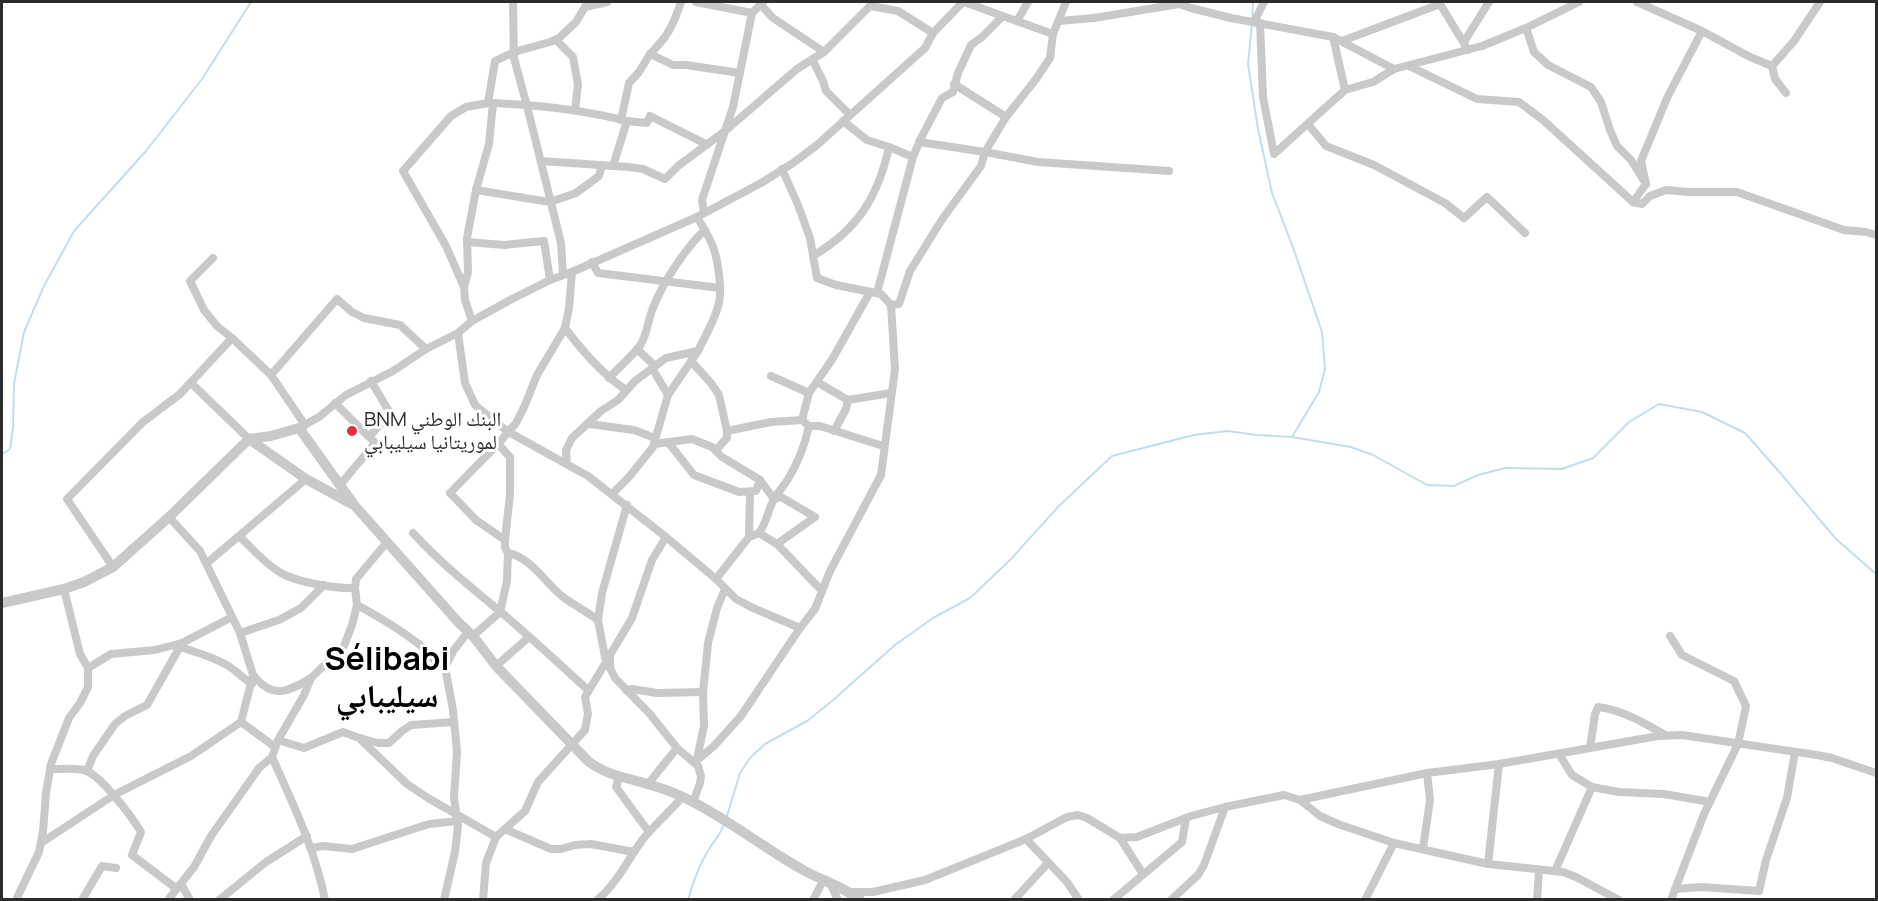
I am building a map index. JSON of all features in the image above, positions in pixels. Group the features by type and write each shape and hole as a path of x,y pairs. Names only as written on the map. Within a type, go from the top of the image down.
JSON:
{"street":[{"path":"505,540 476,520 450,493 516,423 537,375 565,328 569,308 567,273 561,243 514,58 513,2"},
{"path":"464,287 468,272 467,242 476,190 489,144 495,61 514,52 556,39 576,22 587,4 607,2"},
{"path":"613,166 624,121 629,83 650,54 666,38 681,2"},
{"path":"696,2 752,13"},
{"path":"2,603 64,589 84,582 113,567 169,517 249,439 271,436 302,427 319,417 346,395 458,333 472,321 550,280 700,214 761,183 809,151 925,48 933,33 963,2 1053,34"},
{"path":"1017,21 1028,2"},
{"path":"891,305 899,304 910,271 943,218 981,166 985,152 1006,117 1050,58 1053,34 1066,2"},
{"path":"1264,2 1257,22 1263,97 1274,154 1345,90 1373,82 1394,69 1466,46 1482,46 1579,2"},
{"path":"1466,46 1489,2"},
{"path":"1637,2 1772,66"},
{"path":"1772,66 1794,41 1820,2"},
{"path":"612,494 629,477 654,441 668,395 698,351 719,302 717,261 700,214 702,200 733,107 752,13 762,3 773,18 824,52"},
{"path":"1059,21 1094,18 1176,3 1191,9 1337,39 1394,69"},
{"path":"540,160 643,169 665,179 753,105 824,52 872,4 898,11 933,33"},
{"path":"1337,39 1440,4 1466,46"},
{"path":"716,579 749,537 759,533 766,523 774,499 788,479 798,458 809,393 874,292 919,142 942,98 953,92 954,84 971,45 1002,17"},
{"path":"1526,28 1534,52 1548,65 1592,87 1601,102 1617,146 1631,160 1646,184"},
{"path":"1633,202 1646,184 1641,161 1668,98 1702,31"},
{"path":"556,39 573,57 578,85 575,110"},
{"path":"1337,39 1345,90"},
{"path":"650,54 673,65 740,73"},
{"path":"812,59 826,91 846,118 867,140 913,157"},
{"path":"1409,66 1477,99 1519,102 1543,120 1633,202 1642,204 1650,196 1666,190 1737,192 1844,230 1876,235"},
{"path":"1772,66 1775,79 1786,93"},
{"path":"954,84 1006,117"},
{"path":"472,321 465,300 464,287 446,246 402,171 451,116 466,107 491,103 526,104 575,110 624,121 647,123 650,116 706,144"},
{"path":"1308,124 1326,146 1374,165 1445,203 1464,218 1487,197 1525,233"},
{"path":"919,142 1038,162 1169,171"},
{"path":"813,256 848,229 869,205 885,167 889,147"},
{"path":"476,190 550,202 576,193 599,176 602,165"},
{"path":"696,761 714,746 741,716 815,609 830,571 881,475 883,446 895,369 891,305 880,294 836,285 817,278 810,238 782,169"},
{"path":"609,378 643,343 651,312 666,281 693,240 705,230"},
{"path":"467,242 504,245 544,241 550,280"},
{"path":"213,258 190,281 204,310 217,326 271,375 302,427 355,506 471,634 496,666 571,744 597,769 682,796 827,883 850,892 860,900"},
{"path":"592,262 598,273 720,288"},
{"path":"271,375 337,299 352,312 364,318 400,326 426,349"},
{"path":"565,328 609,378 626,390"},
{"path":"458,333 465,383 475,405 507,431 588,476 666,537 736,599 800,628"},
{"path":"113,567 67,499 143,422 180,394 232,338"},
{"path":"637,349 653,367 668,395"},
{"path":"567,464 566,450 572,438 601,411 618,400 635,381 666,358 698,351"},
{"path":"691,361 719,395 727,438 716,450"},
{"path":"771,376 809,393"},
{"path":"369,436 390,413 371,381"},
{"path":"817,381 848,400 891,393"},
{"path":"191,383 249,439 306,479 355,506"},
{"path":"834,431 846,409 848,400"},
{"path":"335,403 375,443 340,485"},
{"path":"727,431 771,422 805,423 883,446"},
{"path":"589,424 634,430 654,441 692,440 712,447 722,457 760,480 774,499"},
{"path":"668,442 694,475 739,492 756,491 760,480"},
{"path":"444,900 455,852 457,817 454,798 457,759 454,722 445,667 454,650 500,612 507,581 508,553 505,540 510,494 510,457 498,444"},
{"path":"207,564 306,479"},
{"path":"749,537 750,492"},
{"path":"774,499 782,497 815,517 777,544"},
{"path":"627,505 602,593 598,620 610,668 615,678 649,713 676,748 696,761 701,770 700,783 693,802"},
{"path":"41,843 114,795 191,756 241,722 252,679 240,633 200,551 169,517"},
{"path":"413,533 428,549 588,690"},
{"path":"759,533 777,544 822,591"},
{"path":"238,536 283,574 324,585 346,589 355,588"},
{"path":"494,900 484,897 486,863 496,837 525,811 538,782 585,730 588,714 585,697 601,673 608,653 632,618 652,560 666,537"},
{"path":"181,645 223,662 240,677 252,679 270,690 283,693 311,678 344,646 357,605 356,579 387,542"},
{"path":"508,553 523,559 563,597 598,620"},
{"path":"240,633 279,620 301,608 324,585"},
{"path":"16,900 39,852 45,793 50,769 69,718 88,687 88,668 80,654 64,589"},
{"path":"696,761 704,726 703,692 708,644 717,608 725,589"},
{"path":"357,605 421,646 440,666 445,667"},
{"path":"88,668 111,654 181,645 232,617"},
{"path":"1670,636 1682,655 1734,681 1746,706 1738,744 1710,802 1671,900"},
{"path":"496,666 529,637"},
{"path":"87,771 93,756 115,724 147,705 181,645"},
{"path":"601,673 615,678"},
{"path":"168,900 194,867 211,836 259,768 272,757 311,678"},
{"path":"626,690 657,693 703,692"},
{"path":"1590,748 1598,707 1608,708 1646,723 1666,735"},
{"path":"241,722 277,743 304,748 343,732 378,743 389,743 411,726 454,722"},
{"path":"1300,800 1427,773 1499,764 1666,735 1682,735 1832,758 1876,773"},
{"path":"359,738 407,784 457,817 496,837"},
{"path":"648,784 676,748"},
{"path":"1675,889 1701,886 1759,891 1766,860 1787,798 1795,752"},
{"path":"1559,754 1572,775 1592,787 1619,792 1664,794 1710,802"},
{"path":"272,757 312,849 325,900"},
{"path":"1488,864 1499,764"},
{"path":"50,769 87,771 114,795 128,811 141,832 132,855 179,886 190,900"},
{"path":"1423,848 1430,800 1427,773"},
{"path":"619,777 616,787 649,832"},
{"path":"1555,871 1592,787"},
{"path":"1120,838 1137,837 1186,818 1225,807 1284,795 1300,800 1320,816 1338,824 1394,843 1488,864 1555,871 1576,877 1619,900"},
{"path":"597,900 621,873 649,832 670,812 682,796"},
{"path":"1171,900 1198,875 1204,865 1225,807"},
{"path":"850,892 873,892 925,880 1026,839 1067,817 1078,815 1120,838 1143,873"},
{"path":"312,849 323,846 352,849 457,817"},
{"path":"1113,900 1182,842 1186,818"},
{"path":"505,829 551,849 591,844 634,852"},
{"path":"219,900 266,862 307,836"},
{"path":"1026,839 1067,882 1079,900"},
{"path":"1365,900 1394,843"},
{"path":"1014,900 1048,863"},
{"path":"82,900 102,866 116,868"},
{"path":"1537,900 1539,870"},
{"path":"813,900 827,883"},
{"path":"827,883 838,900"}],"waterway":[{"path":"2,454 10,449 14,384 24,332 44,286 74,231 146,151 202,79 251,2"},
{"path":"1252,18 1253,2"},
{"path":"1252,24 1248,64 1258,129 1272,193 1322,332 1325,369 1319,392 1292,437"},
{"path":"727,816 740,773 750,758 765,744 807,721 895,645 933,618 970,598 1010,560 1058,507 1112,456 1194,435 1227,431 1292,437 1351,447 1373,455 1427,485 1454,486 1478,475 1505,468 1562,469 1593,458 1629,422 1659,404 1702,412 1745,433 1836,539 1876,574"},
{"path":"688,900 702,861 724,824"}],"place":[{"name":"BNM البنك الوطني لموريتانيا سيليبابي","path":"352,431"}],"district":[{"name":"Sélibabi سيليبابي","path":"387,678"}]}
